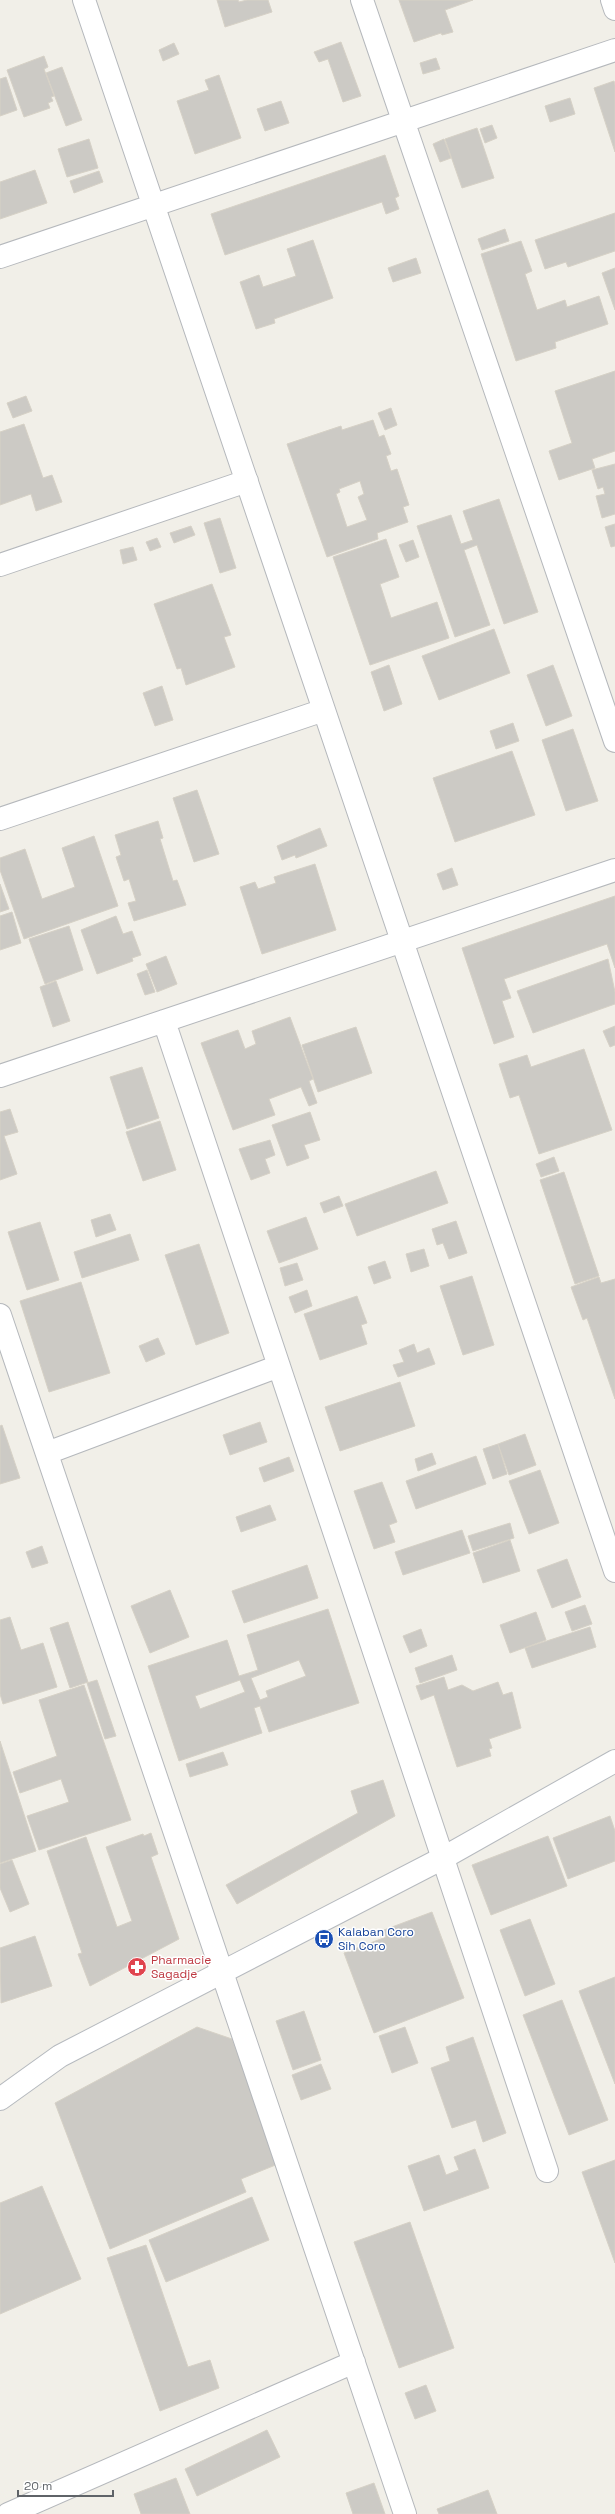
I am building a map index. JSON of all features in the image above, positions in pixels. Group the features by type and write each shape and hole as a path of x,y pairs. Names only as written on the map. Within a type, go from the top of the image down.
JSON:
{"street":[{"path":"84,0 615,1571"},
{"path":"362,0 615,741"},
{"path":"612,0 615,9"},
{"path":"0,257 615,50"},
{"path":"0,565 247,481"},
{"path":"0,820 324,710"},
{"path":"0,1076 615,870"},
{"path":"164,1021 547,2171"},
{"path":"0,1315 405,2514"},
{"path":"47,1454 279,1366"},
{"path":"0,2100 60,2056 443,1858 615,1761"},
{"path":"8,2514 354,2362"}],"building":[{"path":"217,0 238,0 239,2 247,0 268,0 272,12 225,27"},
{"path":"399,0 473,0 445,10 453,32 442,35 441,33 414,42"},
{"path":"341,42 361,96 343,102 328,59 319,62 314,52"},
{"path":"174,43 179,54 163,61 159,50"},
{"path":"44,56 48,67 44,69 54,96 51,97 53,101 48,103 50,108 24,117 7,70"},
{"path":"436,58 440,69 423,74 420,63"},
{"path":"62,67 82,120 66,126 46,73"},
{"path":"219,75 241,138 195,154 177,101 209,90 205,80"},
{"path":"6,77 17,110 0,116 0,79"},
{"path":"614,81 615,85 615,152 594,88"},
{"path":"570,98 575,114 550,122 545,106"},
{"path":"281,101 289,123 265,131 257,109"},
{"path":"492,125 497,138 485,143 480,129"},
{"path":"477,128 494,178 462,188 445,139"},
{"path":"89,139 98,168 67,177 58,149"},
{"path":"444,139 451,158 440,162 433,144"},
{"path":"385,155 399,196 395,198 399,209 386,214 382,202 225,255 211,214"},
{"path":"35,170 47,203 0,219 0,182"},
{"path":"99,171 103,182 74,193 70,181"},
{"path":"615,213 615,251 568,267 566,262 545,269 535,240"},
{"path":"505,229 509,241 482,250 478,239"},
{"path":"313,240 333,298 274,319 275,323 256,329 240,282 259,275 263,287 296,276 287,249"},
{"path":"521,241 532,271 525,274 537,310 565,300 567,307 599,296 608,324 555,342 556,348 516,361 481,254"},
{"path":"416,258 421,273 393,282 388,268"},
{"path":"615,268 615,310 602,273"},
{"path":"615,371 615,451 592,459 595,468 559,480 549,451 572,443 555,391"},
{"path":"26,396 32,411 13,418 7,403"},
{"path":"391,408 397,425 385,430 378,413"},
{"path":"373,420 379,437 384,435 391,454 386,456 391,471 397,469 409,505 403,507 408,522 377,533 378,539 327,557 287,444 341,426 342,430","holes":["360,481 364,494 358,497 367,520 347,527 336,494 340,492 339,489"]},
{"path":"24,424 43,478 52,475 62,502 36,511 31,494 0,505 0,432"},
{"path":"615,464 615,514 602,518 596,496 605,494 603,487 598,489 592,470"},
{"path":"499,499 538,612 504,624 477,545 464,550 490,625 455,637 417,526 451,515 461,544 473,540 463,511"},
{"path":"220,518 236,568 220,573 204,523"},
{"path":"615,524 615,546 611,547 605,527"},
{"path":"191,526 195,535 174,543 170,533"},
{"path":"157,538 161,547 150,551 146,542"},
{"path":"386,539 399,577 380,584 391,618 437,602 449,638 370,665 333,557"},
{"path":"413,540 419,557 406,562 399,545"},
{"path":"133,547 137,560 123,564 120,550"},
{"path":"212,584 231,635 224,637 235,667 186,685 181,668 177,669 154,604"},
{"path":"494,629 510,673 439,700 422,656"},
{"path":"389,665 402,704 384,711 371,672"},
{"path":"553,665 572,716 546,726 527,675"},
{"path":"162,686 173,720 155,726 143,693"},
{"path":"513,723 519,741 496,749 490,731"},
{"path":"573,729 598,801 566,811 542,740"},
{"path":"512,751 535,815 455,842 433,778"},
{"path":"197,790 219,854 194,862 173,798"},
{"path":"158,821 163,838 160,839 173,881 177,880 186,905 134,921 128,903 136,901 129,879 124,881 116,857 121,855 115,835"},
{"path":"320,828 327,846 296,858 295,855 282,860 277,846"},
{"path":"94,836 118,906 24,939 0,870 0,858 25,849 42,899 75,887 62,848"},
{"path":"315,864 336,930 262,954 240,887 255,882 258,889 276,883 274,877"},
{"path":"452,868 458,885 443,890 437,874"},
{"path":"0,884 9,909 0,912"},
{"path":"615,896 615,968 607,944 504,979 511,998 502,1001 514,1037 494,1044 462,948"},
{"path":"12,912 21,943 0,950 0,916"},
{"path":"116,916 123,934 132,931 141,955 132,958 133,961 97,974 81,930"},
{"path":"69,926 83,970 45,984 29,939"},
{"path":"166,956 177,984 157,992 146,964"},
{"path":"608,959 615,992 615,1004 533,1033 517,991"},
{"path":"147,970 155,992 145,995 137,974"},
{"path":"56,981 70,1021 53,1027 40,987"},
{"path":"290,1017 313,1079 309,1081 317,1103 309,1106 301,1087 269,1099 275,1115 233,1130 201,1043 238,1030 245,1049 256,1044 252,1031"},
{"path":"615,1026 615,1045 610,1047 603,1031"},
{"path":"356,1027 372,1073 318,1092 302,1045"},
{"path":"584,1049 612,1130 539,1154 519,1095 510,1098 499,1064 527,1055 531,1067"},
{"path":"142,1067 159,1118 127,1129 110,1077"},
{"path":"10,1109 18,1132 4,1136 17,1174 0,1180 0,1112"},
{"path":"310,1112 320,1140 304,1145 309,1158 287,1166 272,1125"},
{"path":"160,1121 176,1170 143,1181 126,1132"},
{"path":"270,1140 275,1155 265,1159 270,1173 251,1180 239,1149"},
{"path":"554,1157 559,1171 541,1177 536,1164"},
{"path":"436,1171 448,1203 357,1236 345,1204"},
{"path":"564,1172 599,1276 575,1284 540,1180"},
{"path":"339,1196 343,1206 324,1213 320,1203"},
{"path":"110,1214 116,1230 96,1237 91,1220"},
{"path":"306,1217 318,1249 279,1263 267,1231"},
{"path":"456,1221 467,1253 449,1259 443,1243 437,1245 432,1229"},
{"path":"40,1222 59,1280 27,1290 8,1232"},
{"path":"130,1234 139,1260 82,1278 74,1252"},
{"path":"199,1244 229,1333 196,1345 165,1255"},
{"path":"424,1249 429,1266 411,1272 406,1254"},
{"path":"385,1261 391,1278 374,1284 368,1267"},
{"path":"297,1263 303,1280 285,1286 280,1268"},
{"path":"472,1276 494,1345 463,1355 440,1286"},
{"path":"599,1277 601,1283 615,1279 615,1399 587,1318 583,1320 571,1287"},
{"path":"81,1282 110,1373 49,1392 20,1301"},
{"path":"307,1290 312,1306 295,1313 289,1297"},
{"path":"357,1296 367,1323 361,1325 367,1344 320,1360 304,1314"},
{"path":"158,1338 165,1354 146,1362 139,1346"},
{"path":"414,1344 417,1353 429,1348 435,1364 398,1377 393,1365 404,1362 399,1350"},
{"path":"400,1382 415,1426 340,1451 325,1407"},
{"path":"260,1422 267,1442 230,1455 223,1435"},
{"path":"2,1425 20,1478 0,1484 0,1426"},
{"path":"525,1434 536,1465 509,1475 498,1444"},
{"path":"498,1444 507,1474 493,1479 483,1449"},
{"path":"432,1453 436,1464 418,1471 415,1459"},
{"path":"476,1456 486,1484 416,1509 406,1481"},
{"path":"289,1457 294,1471 264,1482 259,1468"},
{"path":"540,1470 559,1523 529,1534 509,1481"},
{"path":"382,1482 397,1522 389,1525 395,1542 374,1549 354,1491"},
{"path":"270,1505 276,1520 241,1532 236,1517"},
{"path":"510,1523 514,1538 473,1551 468,1536"},
{"path":"462,1530 470,1553 403,1575 395,1552"},
{"path":"510,1540 520,1571 483,1583 473,1553"},
{"path":"42,1546 48,1563 32,1568 26,1552"},
{"path":"567,1559 581,1597 552,1608 537,1570"},
{"path":"307,1565 318,1598 244,1623 232,1591"},
{"path":"170,1590 189,1637 150,1653 131,1606"},
{"path":"585,1605 592,1624 572,1631 565,1612"},
{"path":"328,1609 359,1703 269,1732 260,1706 254,1708 262,1733 179,1761 148,1666 227,1640 239,1676 258,1670 247,1635","holes":["299,1660 306,1676 266,1691 268,1697 260,1700 251,1678","240,1680 245,1692 200,1709 195,1696"]},
{"path":"536,1612 546,1640 510,1653 500,1625"},
{"path":"10,1617 21,1650 43,1643 57,1687 3,1704 0,1694 0,1620"},
{"path":"68,1622 88,1682 70,1688 50,1628"},
{"path":"590,1627 596,1647 532,1668 525,1648"},
{"path":"421,1629 427,1646 410,1653 403,1636"},
{"path":"452,1655 457,1670 420,1683 415,1668"},
{"path":"444,1677 448,1690 462,1685 473,1691 498,1682 503,1695 512,1692 521,1728 489,1739 492,1748 489,1749 491,1756 457,1767 434,1695 421,1700 416,1686"},
{"path":"97,1680 116,1736 105,1739 87,1683"},
{"path":"84,1685 131,1820 39,1850 27,1816 69,1802 61,1779 20,1793 13,1772 57,1756 39,1700"},
{"path":"0,1741 36,1851 0,1863"},
{"path":"223,1752 228,1765 190,1777 186,1764"},
{"path":"383,1780 395,1816 237,1904 226,1885 358,1813 351,1791"},
{"path":"610,1816 615,1831 615,1861 568,1879 553,1838"},
{"path":"151,1833 158,1854 151,1857 179,1939 90,1986 78,1954 82,1953 47,1851 86,1837 117,1927 132,1921 106,1847 143,1834 144,1836"},
{"path":"548,1836 567,1886 491,1915 472,1865"},
{"path":"12,1860 29,1904 10,1912 0,1888 0,1864"},
{"path":"432,1912 464,1998 374,2033 344,1953 386,1937 384,1930"},
{"path":"530,1919 555,1984 525,1996 500,1930"},
{"path":"35,1936 52,1986 1,2003 0,1948"},
{"path":"615,1977 615,2084 579,1991"},
{"path":"562,2000 608,2120 569,2135 523,2015"},
{"path":"304,2011 321,2060 293,2070 276,2021"},
{"path":"197,2027 232,2039 278,2164 241,2179 246,2192 110,2249 55,2103"},
{"path":"405,2027 418,2063 392,2073 379,2036"},
{"path":"473,2037 506,2133 483,2142 476,2120 452,2128 431,2068 450,2061 446,2047"},
{"path":"321,2064 331,2089 301,2100 292,2075"},
{"path":"475,2149 489,2188 424,2211 408,2166 439,2155 446,2175 459,2170 454,2157"},
{"path":"615,2160 615,2263 582,2172"},
{"path":"42,2186 81,2279 0,2314 0,2203"},
{"path":"252,2197 269,2240 166,2282 149,2240"},
{"path":"410,2222 454,2348 399,2368 354,2242"},
{"path":"146,2245 188,2367 210,2360 219,2388 160,2411 107,2258"},
{"path":"426,2385 436,2411 415,2419 405,2393"},
{"path":"267,2430 280,2457 197,2496 185,2469"},
{"path":"176,2478 190,2514 141,2514 134,2494"},
{"path":"374,2483 385,2514 353,2514 346,2493"},
{"path":"488,2490 497,2514 439,2514 437,2509"}],"place":[{"name":"Kalaban Coro Sih Coro","path":"324,1939"},
{"name":"Pharmacie Sagadje","path":"137,1967"}]}
